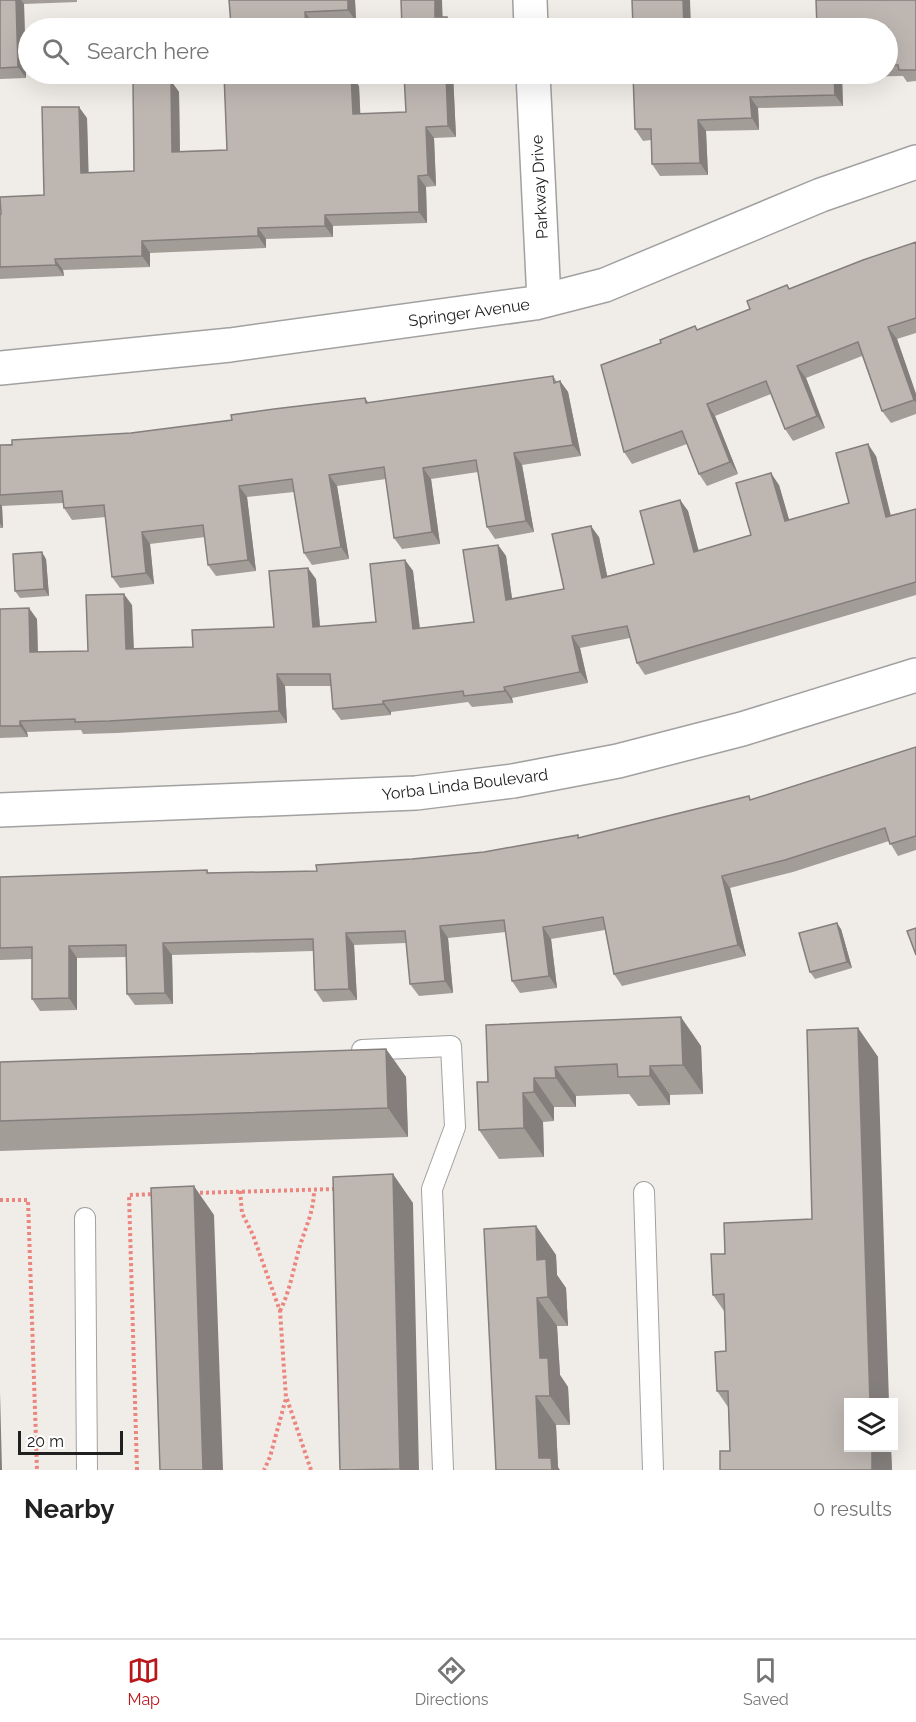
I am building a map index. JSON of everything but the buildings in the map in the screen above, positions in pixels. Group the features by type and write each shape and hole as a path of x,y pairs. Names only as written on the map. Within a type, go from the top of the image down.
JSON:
{"street":[{"path":"530,0 531,18"},
{"name":"Parkway Drive","path":"533,84 544,300"},
{"name":"Springer Avenue","path":"0,368 230,345 535,303 605,285 811,199 916,162"},
{"name":"Yorba Linda Boulevard","path":"0,810 416,793 513,781 618,760 742,729 916,675"}],"lane":[{"path":"344,1051 451,1046 455,1127 432,1189 443,1470"},
{"path":"644,1192 653,1470"},
{"path":"85,1218 87,1470"}],"path":[{"path":"185,1193 348,1188"},
{"path":"280,1311 289,1293 301,1242 314,1209 314,1190"},
{"path":"240,1191 242,1213 253,1235 280,1311 286,1398 311,1470"},
{"path":"138,1470 129,1195 163,1194"},
{"path":"0,1200 28,1200 36,1470"},
{"path":"264,1470 270,1457 286,1398"}]}
